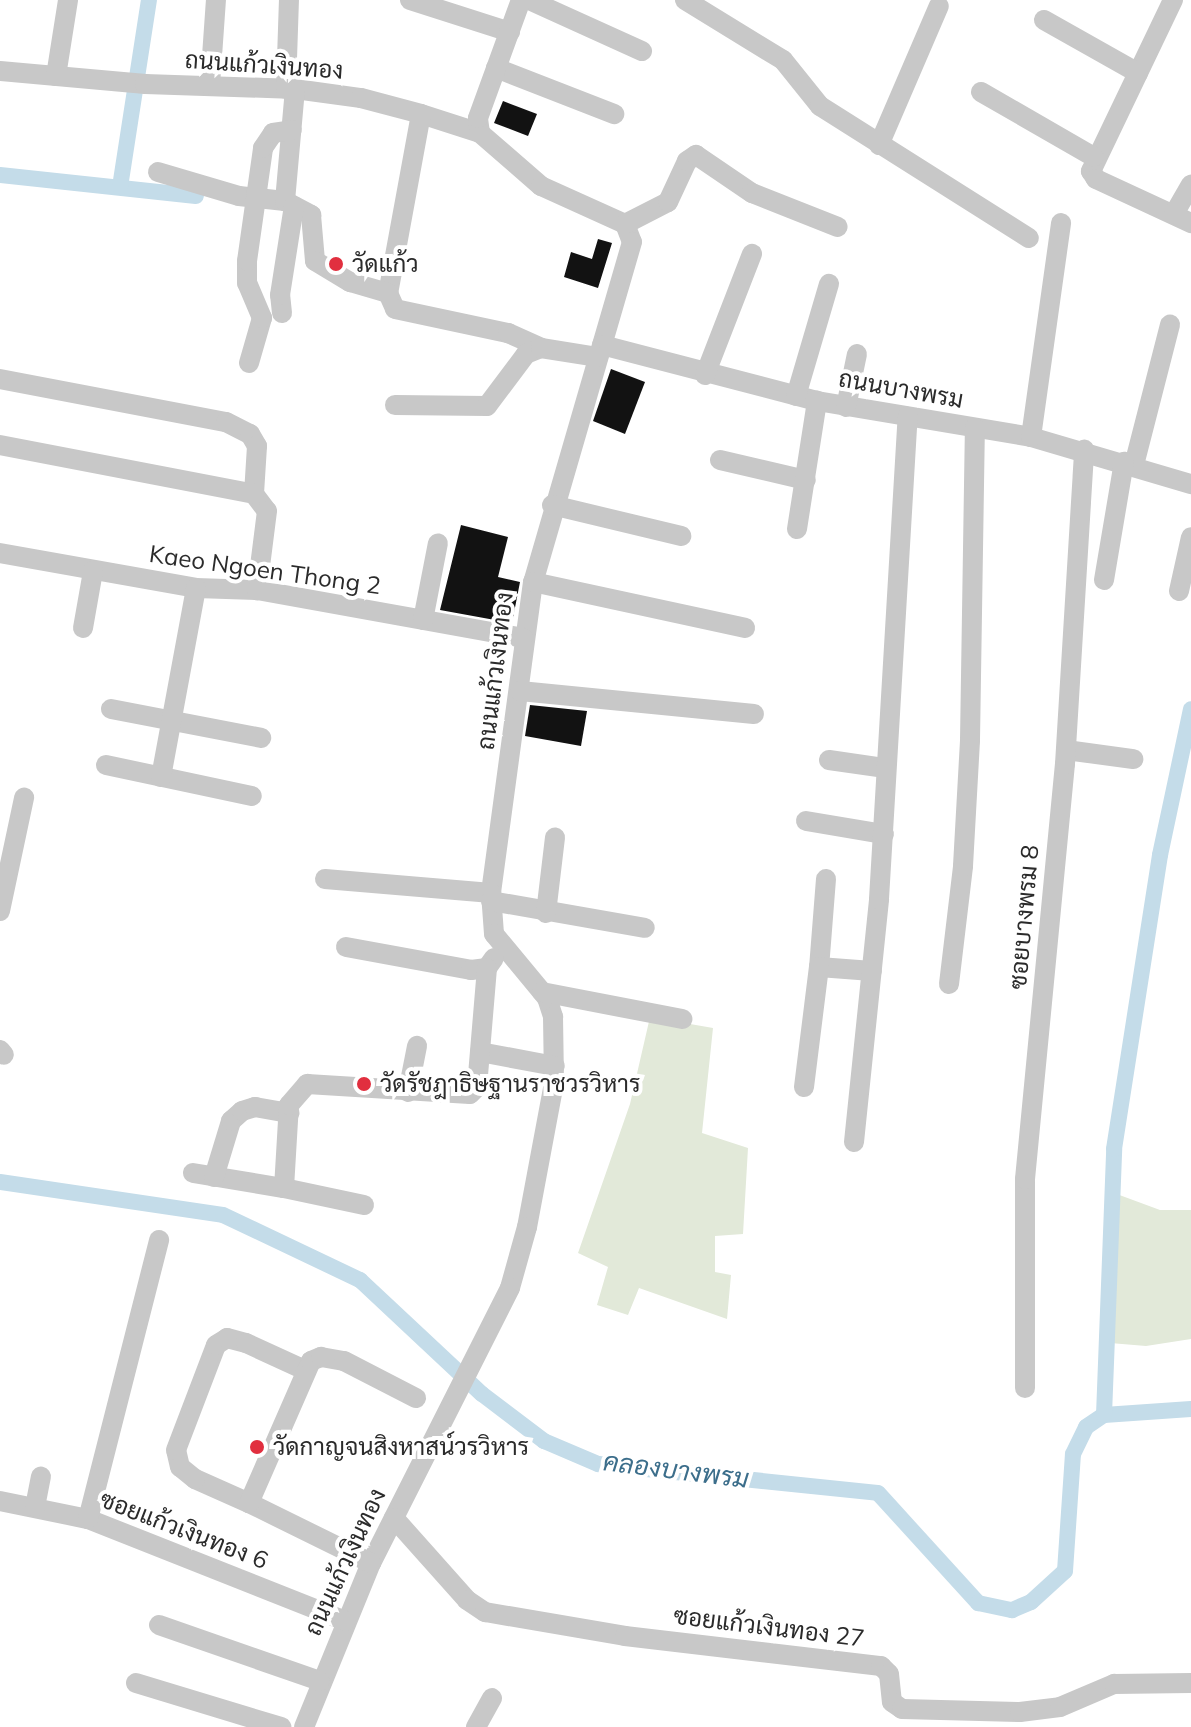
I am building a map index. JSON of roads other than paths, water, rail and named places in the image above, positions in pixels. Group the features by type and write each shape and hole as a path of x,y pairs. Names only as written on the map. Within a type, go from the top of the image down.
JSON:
{"street":[{"path":"56,76 68,0"},
{"path":"210,85 216,0"},
{"path":"282,313 280,295 292,130 289,0"},
{"path":"410,0 510,32"},
{"path":"480,133 478,118 521,0"},
{"path":"529,0 642,51"},
{"path":"685,0 783,60 810,98 879,145 1029,238"},
{"path":"1173,0 1094,157 1096,179 1183,218 1191,184"},
{"path":"879,145 939,6"},
{"path":"1044,20 1138,73"},
{"path":"496,68 614,114"},
{"name":"ถนนแก้วเงินทอง","path":"0,71 145,84 290,89 361,98 480,133 541,186 625,224 630,253 552,505 533,582 523,638 520,691 491,897 500,945 542,992 553,1017 555,1066 527,1227 510,1288 371,1563 320,1681 304,1727"},
{"path":"981,92 1094,157"},
{"path":"158,172 258,199 289,204 311,215 315,261 350,282 388,293 421,114"},
{"path":"249,363 262,318 247,283 267,139 292,130"},
{"path":"625,224 668,202 687,161 696,155 752,193 838,227"},
{"path":"1031,437 1061,223"},
{"path":"705,375 752,254"},
{"path":"797,529 806,480 806,399 829,284"},
{"name":"ถนนบางพรม","path":"388,293 395,309 508,333 541,348 600,351 846,407 1031,437 1084,450 1191,484"},
{"path":"1104,580 1129,464 1170,325"},
{"path":"395,405 487,406 517,361 541,348"},
{"path":"846,407 857,354"},
{"path":"0,379 243,428 257,446 254,494 267,511 257,590"},
{"path":"854,1142 884,834 885,768 908,417"},
{"path":"949,984 963,866 970,740 975,428"},
{"path":"0,445 254,494"},
{"name":"ซอยบางพรม 8","path":"1025,1388 1025,1179 1066,750 1084,450"},
{"path":"720,460 806,480"},
{"path":"552,505 681,536"},
{"path":"1179,591 1191,537"},
{"path":"423,620 438,543"},
{"name":"Kaeo Ngoen Thong 2","path":"0,553 196,588 257,590 523,638"},
{"path":"83,628 93,571"},
{"path":"533,582 745,628"},
{"path":"161,777 196,588"},
{"path":"520,691 754,714"},
{"path":"111,709 261,738"},
{"path":"1066,750 1133,759"},
{"path":"829,760 885,768"},
{"path":"106,765 252,796"},
{"path":"0,911 7,841 24,798"},
{"path":"806,821 884,834"},
{"path":"546,913 555,838"},
{"path":"325,879 491,897 546,913 645,928"},
{"path":"804,1087 826,879"},
{"path":"284,1188 289,1113 296,1092 307,1084 470,1094 477,1087 487,968 500,945"},
{"path":"346,947 471,970 487,968"},
{"path":"819,967 872,971"},
{"path":"542,992 682,1019"},
{"path":"408,1092 417,1046"},
{"path":"480,1052 555,1066"},
{"path":"214,1177 231,1121 242,1111 255,1107 289,1113"},
{"path":"193,1173 364,1205"},
{"path":"88,1519 159,1240"},
{"path":"305,1370 246,1343 227,1338 216,1345 176,1450 180,1467 195,1479 371,1563"},
{"path":"249,1503 305,1370 321,1357 344,1361 416,1398"},
{"path":"35,1507 41,1477"},
{"name":"ซอยแก้วเงินทอง 6","path":"0,1501 88,1519 345,1621"},
{"name":"ซอยแก้วเงินทอง 27","path":"394,1518 467,1600 485,1612 625,1636 881,1666 889,1674 892,1702 902,1709 1020,1712 1060,1707 1114,1684 1191,1683"},
{"path":"159,1625 320,1681"},
{"path":"136,1683 281,1727"},
{"path":"476,1727 492,1698"}],"waterway":[{"path":"120,187 149,0"},
{"path":"0,175 196,196"},
{"path":"1104,1415 1114,1149 1160,855 1191,709"},
{"name":"คลองบางพรม","path":"0,1182 223,1215 360,1280 482,1394 544,1441 598,1464 878,1493 978,1603 1012,1610 1031,1602 1065,1571 1073,1454 1086,1427 1104,1415 1191,1409"}],"place":[{"name":"วัดแก้ว","path":"336,264"},
{"name":"วัดรัชฎาธิษฐานราชวรวิหาร","path":"364,1084"},
{"name":"วัดกาญจนสิงหาสน์วรวิหาร","path":"257,1447"}]}
